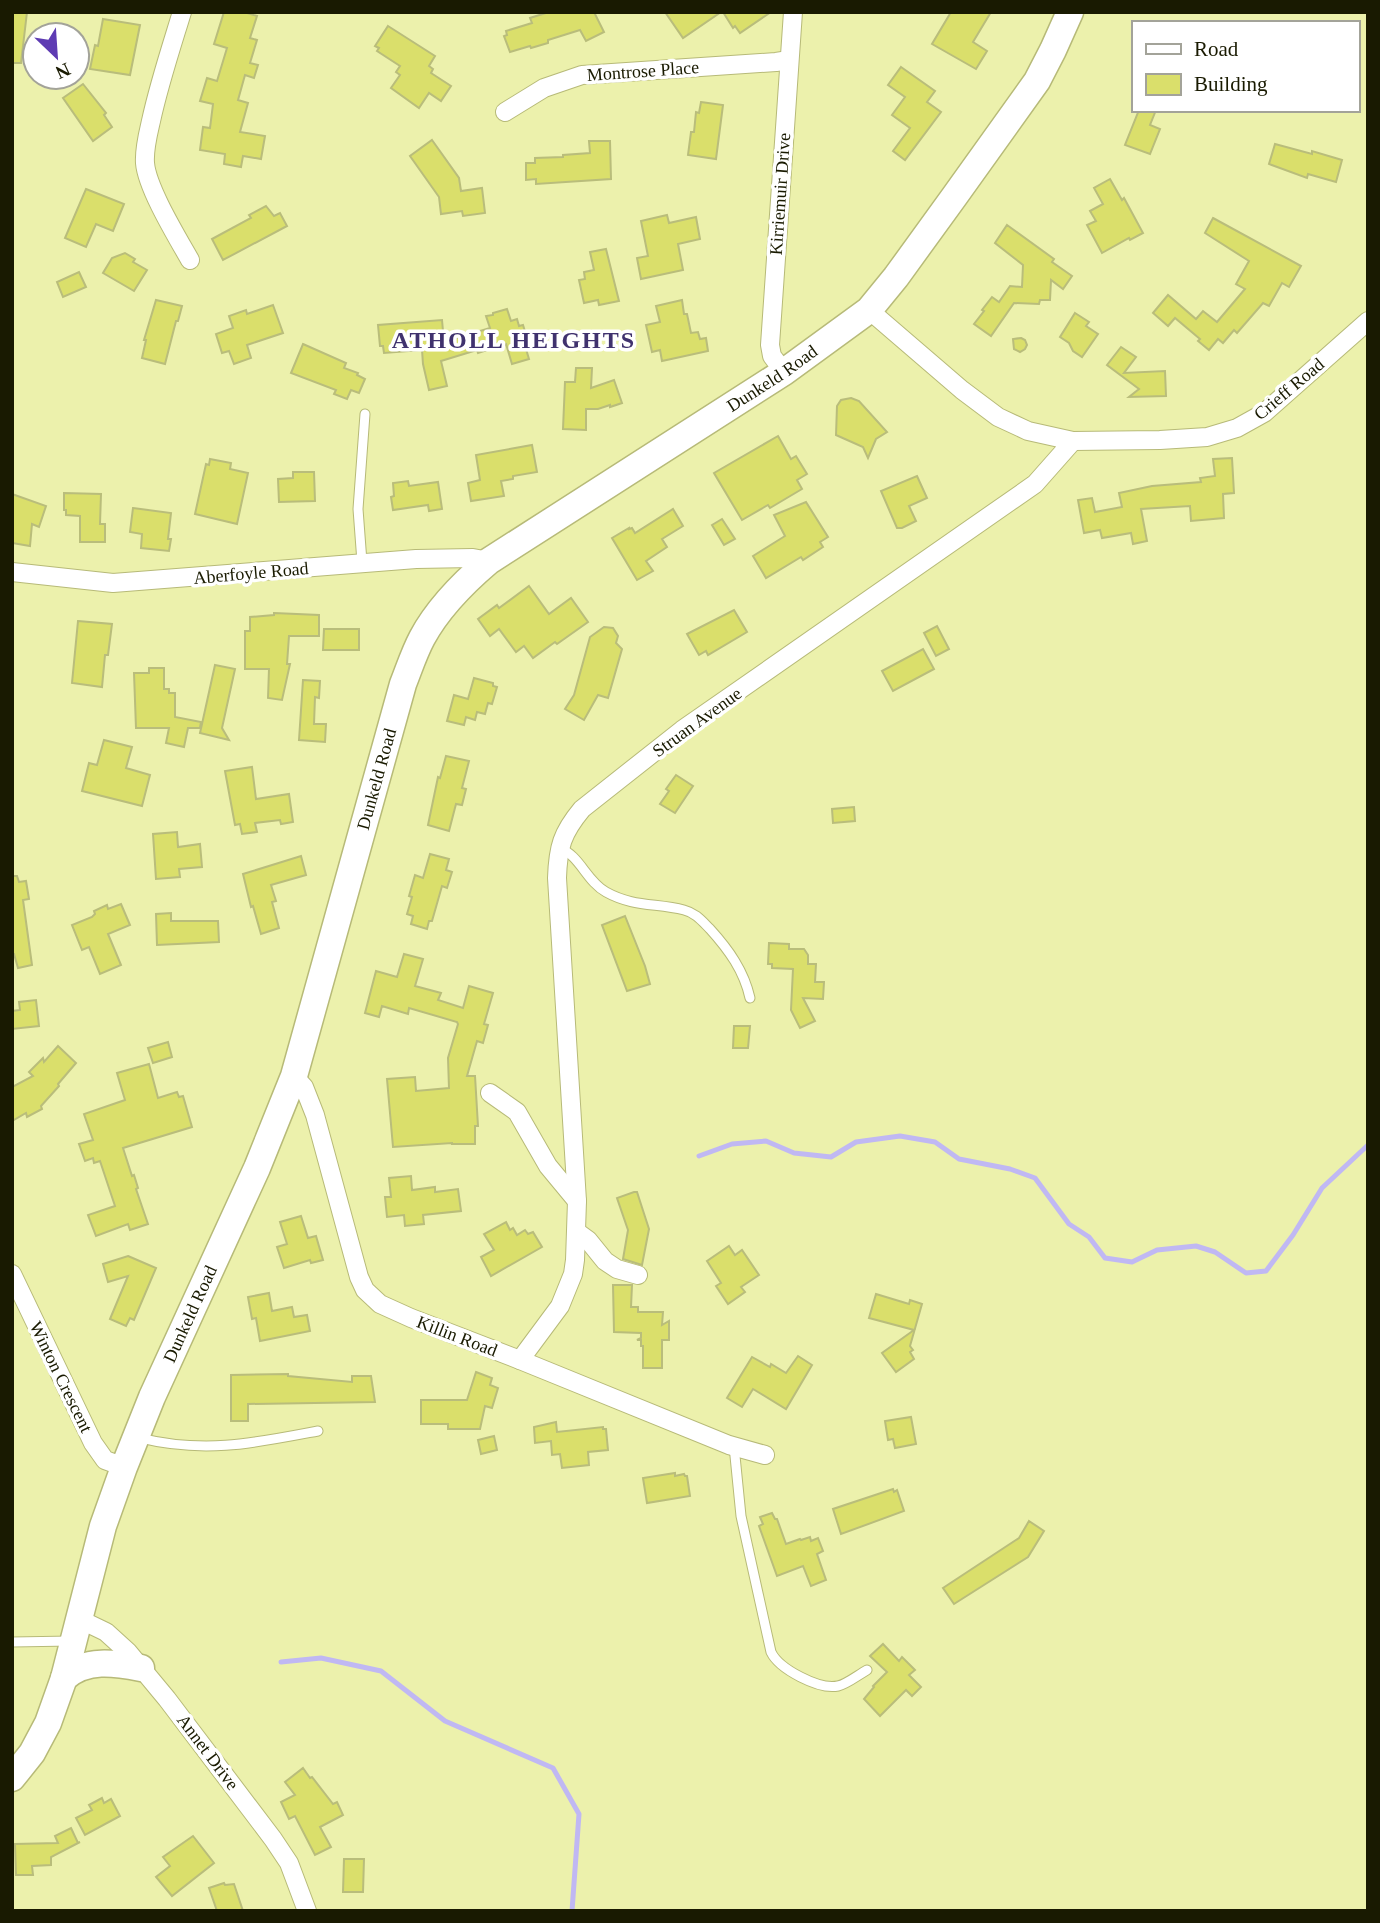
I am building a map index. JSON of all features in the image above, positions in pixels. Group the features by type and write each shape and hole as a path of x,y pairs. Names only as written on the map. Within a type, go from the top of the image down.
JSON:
{"main road":[{"name":"Dunkeld Road","path":"12,1778 33,1754 57,1701 103,1525 124,1467 152,1397 234,1222 294,1076 403,684 429,626 458,590 489,561 784,372 869,310 1034,85 1054,51 1070,12"},
{"path":"64,1678 79,1668 104,1662 141,1668"}],"street":[{"path":"182,12 158,87 145,163 156,195 190,260"},
{"name":"Kirriemuir Drive","path":"784,372 772,356 770,345 793,12"},
{"name":"Montrose Place","path":"505,112 544,88 582,75 789,60"},
{"path":"869,310 962,390 998,417 1028,431 1073,441"},
{"name":"Crieff Road","path":"1073,441 1207,437 1237,428 1264,412 1368,321"},
{"name":"Struan Avenue","path":"520,1360 560,1306 568,1290 573,1274 577,1232 557,878 559,848 563,835 582,809 682,730 1035,484 1073,441"},
{"name":"Aberfoyle Road","path":"12,572 113,583 362,562 444,558 489,561"},
{"name":"Killin Road","path":"294,1076 304,1087 316,1115 359,1277 365,1290 380,1304 734,1446 765,1455"},
{"path":"490,1093 517,1112 548,1166 576,1201"},
{"path":"577,1232 588,1240 605,1261 617,1269 638,1275"},
{"name":"Winton Crescent","path":"12,1274 93,1443 105,1460 124,1467"},
{"name":"Annet Drive","path":"76,1630 110,1635 167,1699 289,1863 307,1911"}],"lane":[{"path":"362,562 358,509 365,414"},
{"path":"559,848 569,852 594,884 607,892 630,902 685,910 700,918 733,957 742,973 750,998"},
{"path":"136,1437 155,1442 216,1447 318,1431"},
{"path":"734,1446 741,1516 773,1657 784,1668 828,1687 839,1686 867,1670"},
{"path":"12,1642 76,1630"}],"building":[{"path":"12,12 27,12 26,21 21,21 21,63 12,63"},
{"path":"224,12 244,12 257,16 250,38 257,40 250,63 258,65 254,78 245,75 238,100 248,103 240,132 265,136 261,159 243,156 241,167 224,164 225,154 200,150 203,127 210,128 213,104 200,101 207,78 217,81 227,48 214,44"},
{"path":"549,12 594,12 604,32 586,41 580,30 548,40 548,43 510,52 504,36 507,35 506,31 532,23 530,18"},
{"path":"665,12 721,12 683,38"},
{"path":"723,12 771,12 740,33 735,26 733,28"},
{"path":"951,12 991,12 973,42 987,51 976,69 932,44"},
{"path":"103,19 140,25 130,75 91,69 95,45 98,46"},
{"path":"388,26 435,56 429,66 433,69 431,73 451,86 441,101 429,93 419,108 391,88 400,75 396,72 400,66 377,51 379,48 375,46"},
{"path":"901,67 935,91 927,102 941,112 905,160 893,151 910,128 892,115 905,97 888,85"},
{"path":"73,91 89,91 106,113 104,115 112,127 93,141 63,98"},
{"path":"701,102 723,105 716,159 688,155 691,132 694,132 696,112 699,113"},
{"path":"1138,112 1155,112 1150,125 1160,129 1150,154 1125,145"},
{"path":"432,140 459,178 461,191 482,188 485,213 463,216 462,211 441,214 439,197 410,156"},
{"path":"589,141 610,141 611,179 536,184 536,179 526,180 526,163 535,163 535,158 590,153"},
{"path":"1275,144 1342,160 1336,182 1308,174 1307,178 1269,164"},
{"path":"1110,179 1143,233 1102,253 1087,225 1096,221 1090,211 1103,204 1094,188"},
{"path":"86,189 124,204 113,231 96,224 86,247 65,238"},
{"path":"266,206 274,216 280,213 287,226 223,260 212,239 251,218 249,215"},
{"path":"667,215 669,223 696,217 700,239 678,244 683,270 641,279 637,258 648,256 641,221"},
{"path":"1213,218 1301,266 1289,287 1282,283 1269,306 1263,303 1237,333 1234,330 1223,343 1218,339 1209,350 1175,318 1168,326 1153,313 1168,295 1196,319 1203,311 1217,322 1245,289 1236,284 1249,261 1205,233"},
{"path":"1007,225 1054,259 1052,262 1072,276 1063,289 1051,280 1050,300 1040,300 1039,304 1014,303 991,336 974,324 984,311 982,310 992,297 999,302 1010,286 1022,287 1023,265 995,243"},
{"path":"606,249 619,301 599,305 598,300 584,303 579,280 585,279 584,272 594,270 590,252"},
{"path":"125,253 135,259 133,262 147,270 134,291 103,273 112,258"},
{"path":"79,272 86,287 63,297 57,282"},
{"path":"156,300 182,306 165,364 142,358 144,340"},
{"path":"682,300 691,333 698,332 700,339 706,338 708,351 662,361 660,350 652,352 646,325 660,322 656,306"},
{"path":"273,305 283,333 247,345 251,358 234,364 229,351 222,353 216,334 233,328 229,316 246,310 247,314"},
{"path":"507,309 511,321 517,319 519,326 523,325 527,338 523,339 529,359 512,364 506,344 441,361 447,386 429,390 422,350 384,353 383,346 380,346 378,325 442,320 444,342 490,328 486,316"},
{"path":"1075,313 1089,322 1086,326 1098,334 1082,357 1060,337"},
{"path":"1021,338 1027,345 1020,352 1014,349 1013,339"},
{"path":"303,344 346,363 344,368 365,379 359,393 351,390 347,399 334,394 336,390 291,373"},
{"path":"1121,347 1136,357 1124,373 1165,371 1166,396 1129,397 1139,389 1107,365"},
{"path":"576,368 592,368 591,388 614,380 622,403 586,409 586,430 563,429 565,382 575,382"},
{"path":"851,398 859,401 887,432 876,439 868,458 863,447 836,435 837,406 841,400"},
{"path":"778,436 791,459 796,456 807,474 797,480 802,489 770,508 768,505 742,520 714,473"},
{"path":"532,445 537,472 501,481 504,496 471,501 468,483 480,480 476,455"},
{"path":"1232,458 1234,493 1223,494 1224,518 1191,521 1190,506 1141,509 1147,541 1133,544 1131,533 1102,538 1100,530 1084,533 1078,500 1092,498 1095,512 1122,507 1119,493 1152,486 1201,482 1200,478 1215,476 1213,459"},
{"path":"210,459 231,463 230,469 248,473 237,524 195,514 206,464 209,465"},
{"path":"293,472 314,472 315,501 279,502 278,479 293,478"},
{"path":"917,476 927,498 909,506 916,521 897,528 881,491"},
{"path":"408,481 409,486 438,482 442,509 429,511 428,505 393,510 393,483"},
{"path":"64,493 101,494 100,524 105,524 105,542 80,542 80,516 66,515"},
{"path":"12,494 46,506 39,527 32,524 30,546 12,543"},
{"path":"806,502 828,537 820,542 823,547 766,578 753,556 785,536 774,515"},
{"path":"133,508 171,513 169,551 141,548 142,534 130,532"},
{"path":"673,509 683,526 662,539 667,547 646,561 653,571 637,580 612,538 629,528 635,533"},
{"path":"722,519 735,539 724,545 712,525"},
{"path":"529,586 549,614 571,598 588,622 533,658 524,646 516,652 499,629 490,636 478,619 497,605 499,608"},
{"path":"734,610 747,632 708,655 706,651 699,655 687,634"},
{"path":"274,613 319,615 319,636 289,636 287,664 290,664 282,700 268,698 269,669 245,669 245,631 250,631 250,617"},
{"path":"78,621 112,624 102,687 72,683"},
{"path":"937,626 949,649 936,656 924,633"},
{"path":"604,627 613,628 618,636 616,643 622,649 608,698 598,695 584,720 565,709 574,695 590,637"},
{"path":"324,629 359,629 359,650 323,650"},
{"path":"923,649 934,669 893,691 882,671"},
{"path":"215,665 235,669 222,728 229,740 200,733"},
{"path":"149,668 164,668 164,689 175,693 175,717 201,722 200,728 188,728 184,747 166,743 169,728 136,728 134,673 149,673"},
{"path":"474,678 493,683 493,686 497,687 492,704 488,703 485,714 477,712 475,720 466,717 464,725 447,721 454,695 468,699"},
{"path":"303,680 320,681 319,698 315,697 314,724 326,724 325,742 299,740"},
{"path":"104,740 132,747 126,768 150,775 142,806 82,791 89,763 97,765"},
{"path":"446,756 469,761 462,788 466,789 462,805 456,804 449,831 428,825 438,777 440,778"},
{"path":"252,767 256,799 289,794 293,822 281,824 280,820 255,823 257,832 242,834 240,824 235,825 225,771"},
{"path":"676,775 693,786 675,813 660,804"},
{"path":"854,807 855,821 833,823 832,809"},
{"path":"177,832 178,847 200,844 202,867 179,869 180,877 156,879 153,834"},
{"path":"430,854 449,859 446,870 452,872 447,888 442,886 427,929 411,924 413,916 407,914 415,875 423,878"},
{"path":"301,856 306,875 271,885 276,901 272,902 279,928 261,934 243,874"},
{"path":"12,876 17,876 19,882 26,881 29,899 23,900 32,965 18,968 12,954"},
{"path":"121,904 130,925 108,934 121,965 100,974 89,947 82,950 72,925 92,917 94,911 107,905 108,909"},
{"path":"171,913 171,921 218,921 219,942 157,945 156,914"},
{"path":"625,916 650,984 627,991 602,925"},
{"path":"769,943 789,944 789,949 804,949 808,955 808,964 816,964 815,982 824,982 823,999 803,998 815,1021 800,1028 791,1010 793,969 772,968 772,964 768,964"},
{"path":"404,954 423,959 415,986 441,993 438,1000 463,1008 469,986 493,993 484,1024 488,1025 483,1043 477,1041 467,1076 475,1076 478,1126 475,1126 475,1144 393,1147 387,1079 415,1077 416,1091 449,1088 448,1058 458,1024 409,1008 408,1014 382,1006 379,1017 365,1013 376,971 397,977"},
{"path":"36,1000 39,1026 12,1029 12,1011 20,1010 19,1002"},
{"path":"734,1026 750,1026 748,1048 733,1048"},
{"path":"168,1042 172,1057 153,1063 148,1048"},
{"path":"58,1046 76,1063 41,1106 42,1109 27,1117 26,1113 12,1121 12,1087 33,1076 29,1072 43,1058 44,1062"},
{"path":"149,1064 158,1098 177,1092 179,1097 183,1096 192,1127 123,1148 148,1224 130,1230 128,1224 96,1236 88,1215 115,1206 100,1161 94,1163 93,1158 85,1161 79,1144 93,1140 84,1114 125,1100 117,1073"},
{"path":"411,1176 412,1190 435,1187 435,1192 458,1189 461,1211 423,1215 424,1224 405,1226 404,1215 387,1217 385,1197 391,1197 389,1178"},
{"path":"637,1192 649,1229 642,1265 623,1259 628,1230 617,1198"},
{"path":"301,1216 308,1238 316,1236 323,1260 311,1263 310,1260 284,1268 277,1247 287,1244 280,1222"},
{"path":"506,1222 510,1230 513,1228 517,1235 525,1230 528,1234 533,1232 542,1247 491,1276 481,1257 494,1250 484,1234"},
{"path":"729,1246 735,1255 742,1250 759,1275 741,1287 745,1292 728,1304 716,1286 721,1283 707,1261"},
{"path":"128,1256 156,1268 134,1320 130,1318 126,1326 110,1319 128,1276 108,1282 103,1264"},
{"path":"613,1285 632,1285 631,1307 638,1307 638,1312 663,1312 662,1325 669,1321 669,1340 662,1340 662,1368 643,1368 643,1346 641,1340 637,1340 641,1338 641,1333 614,1332"},
{"path":"269,1293 272,1311 292,1307 294,1317 307,1315 310,1331 260,1341 256,1318 252,1319 248,1297"},
{"path":"876,1294 909,1304 910,1300 922,1304 910,1346 914,1359 896,1372 882,1353 914,1330 869,1318"},
{"path":"798,1356 812,1365 786,1409 753,1389 742,1407 727,1398 752,1357 786,1373"},
{"path":"476,1372 492,1378 490,1385 498,1388 492,1408 485,1406 480,1429 448,1429 448,1424 421,1424 421,1400 467,1400"},
{"path":"288,1374 352,1382 352,1376 371,1376 375,1402 248,1404 248,1421 231,1421 231,1375"},
{"path":"911,1417 916,1444 895,1448 893,1439 888,1440 885,1421"},
{"path":"556,1422 557,1432 603,1427 606,1429 608,1450 588,1452 589,1465 562,1468 560,1454 552,1455 551,1441 535,1443 534,1427"},
{"path":"494,1436 497,1450 481,1454 478,1440"},
{"path":"675,1473 675,1476 687,1476 690,1496 647,1503 643,1478"},
{"path":"893,1489 894,1492 897,1490 904,1511 841,1534 833,1509"},
{"path":"772,1513 786,1544 810,1537 811,1541 818,1538 823,1551 817,1554 826,1580 811,1586 803,1566 777,1576 759,1526 763,1524 760,1517"},
{"path":"1029,1521 1044,1531 1028,1557 954,1604 943,1588 1019,1538"},
{"path":"883,1644 899,1661 902,1657 915,1670 909,1675 921,1687 912,1696 906,1690 880,1716 864,1699 887,1672 870,1656"},
{"path":"303,1768 333,1804 337,1802 343,1815 320,1827 331,1847 315,1855 295,1816 289,1819 281,1802 295,1795 285,1782"},
{"path":"102,1798 104,1803 111,1799 120,1816 85,1835 76,1818 92,1810 89,1805"},
{"path":"71,1828 78,1843 80,1842 51,1857 51,1865 32,1866 33,1875 16,1875 15,1844 58,1843 55,1836"},
{"path":"193,1836 214,1863 172,1896 156,1877 170,1866 163,1857"},
{"path":"344,1859 364,1859 363,1892 343,1892"},
{"path":"224,1883 234,1884 243,1911 217,1911 209,1888"}],"waterway":[{"path":"699,1156 732,1144 766,1141 794,1153 831,1157 856,1142 900,1136 935,1142 959,1159 1010,1169 1035,1178 1069,1224 1089,1237 1105,1258 1132,1262 1157,1250 1196,1246 1215,1252 1246,1273 1266,1271 1293,1235 1322,1188 1368,1145"},
{"path":"281,1662 321,1658 381,1671 445,1721 553,1768 579,1814 572,1911"}],"district":[{"name":"ATHOLL HEIGHTS","path":"514,340"}]}
